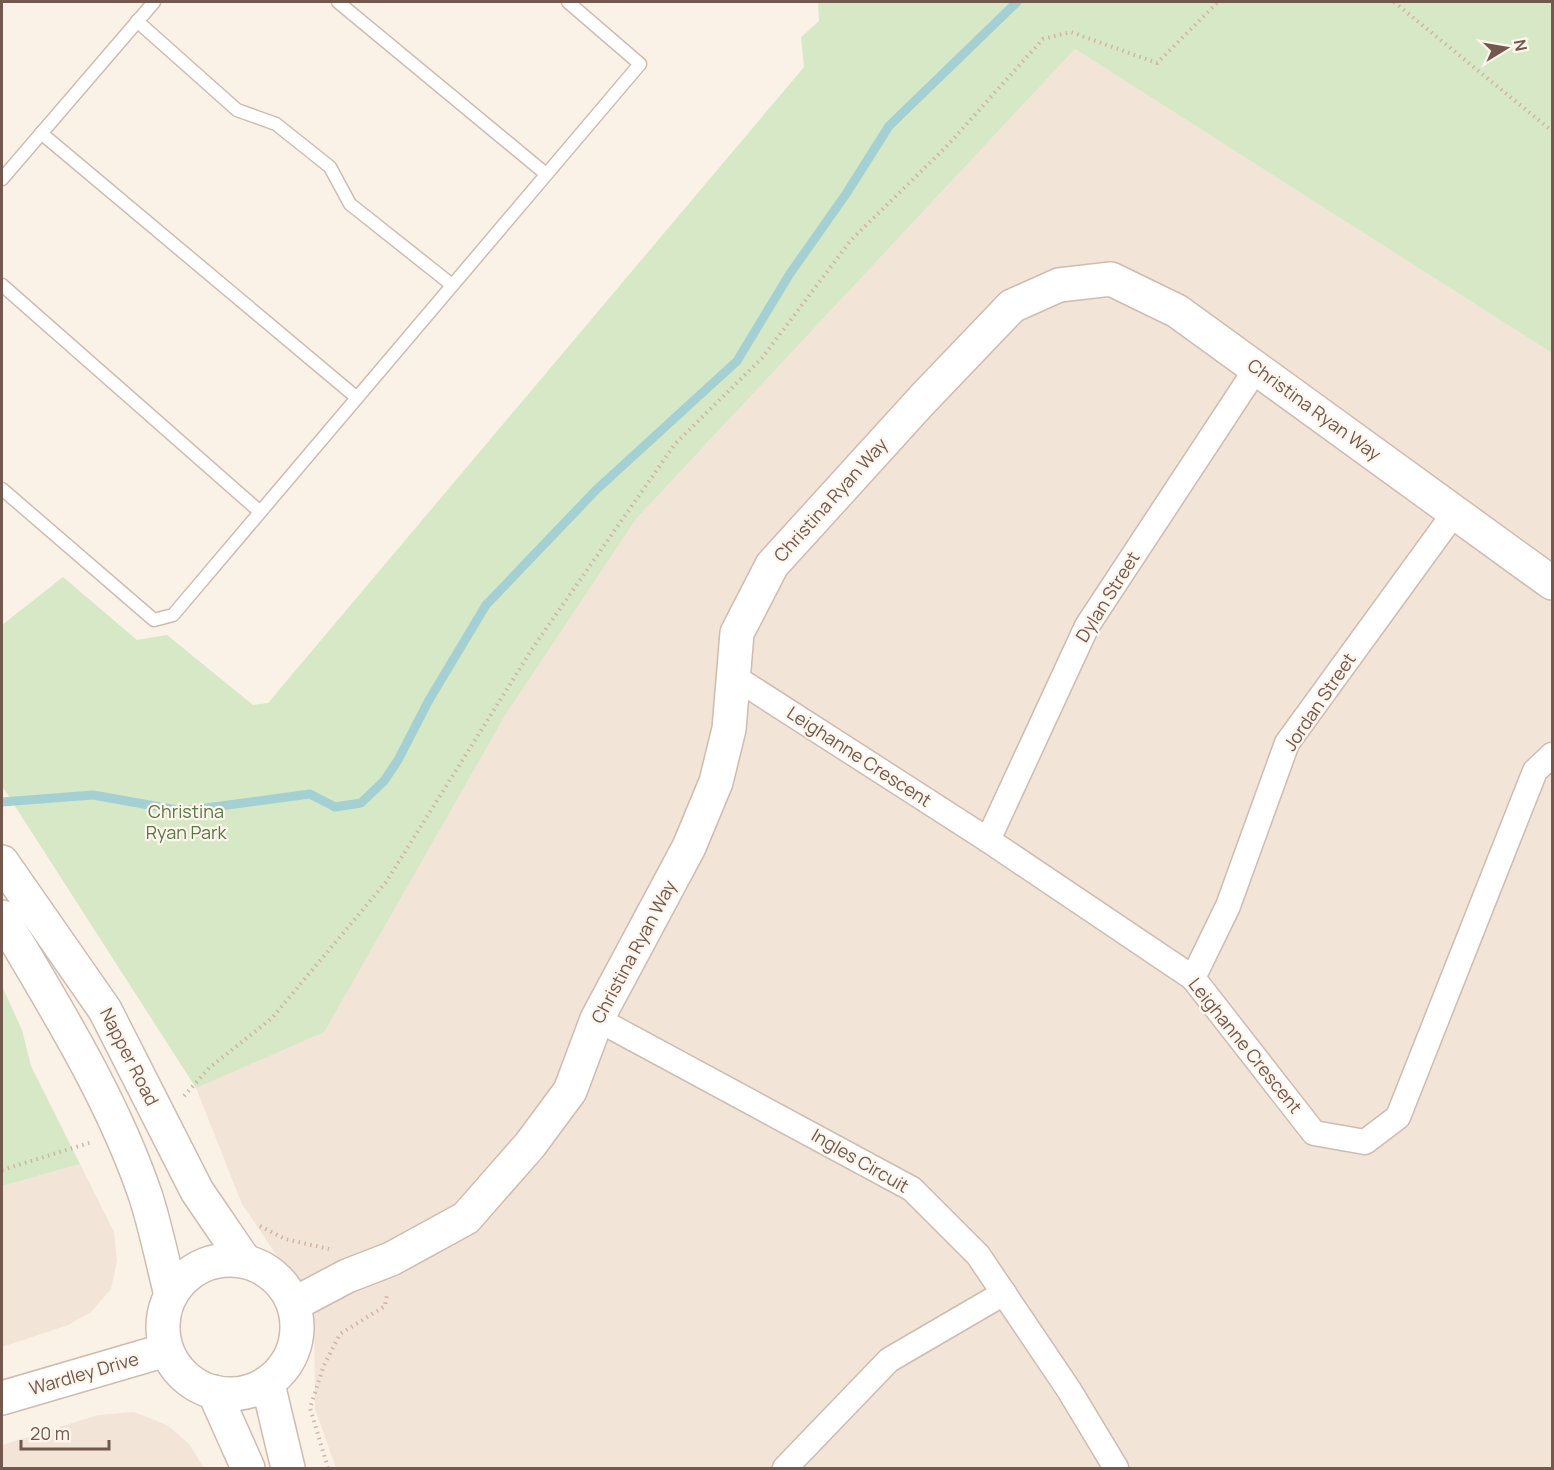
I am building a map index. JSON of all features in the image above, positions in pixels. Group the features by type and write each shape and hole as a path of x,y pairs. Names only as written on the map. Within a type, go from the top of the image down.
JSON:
{"street":[{"name":"Christina Ryan Way","path":"294,1304 347,1276 391,1259 466,1218 530,1145 570,1091 597,1019 690,847 716,782 729,729 737,633 772,565 914,409 1012,306 1059,285 1111,279 1177,311 1552,583"},
{"name":"Dylan Street","path":"988,840 1087,626 1256,369"},
{"name":"Jordan Street","path":"1193,978 1228,906 1287,743 1455,512"},
{"name":"Leighanne Crescent","path":"733,675 988,840 1193,978 1314,1133 1365,1142 1398,1117 1535,771 1552,756"},
{"name":"Napper Road","path":"2,862 105,1010 197,1191 244,1260"},
{"path":"2,917 77,1044 118,1130 146,1197 171,1295"},
{"name":"Ingles Circuit","path":"597,1019 912,1189 978,1255 1069,1390 1116,1468"},
{"path":"244,1260 267,1270 284,1286 294,1304 298,1327 290,1359 268,1384 241,1393 214,1392 192,1382 166,1350 163,1331 166,1308 171,1295 185,1276 205,1264 216,1261 244,1260"},
{"path":"785,1468 889,1360 1004,1293"},
{"name":"Wardley Drive","path":"2,1398 166,1350"},
{"path":"268,1384 288,1468"},
{"path":"214,1392 248,1468"}],"lane":[{"path":"2,179 154,2"},
{"path":"338,2 546,174"},
{"path":"2,489 154,620 173,615 640,64 568,2"},
{"path":"137,21 237,110 276,124 330,167 350,204 452,285"},
{"path":"41,133 356,397"},
{"path":"2,285 259,511"}],"path":[{"path":"180,1100 209,1068 272,1018 386,882 534,646 675,444 762,358 851,240 946,147 1043,39 1071,32 1157,63 1218,2"},
{"path":"1394,2 1552,131"},
{"path":"2,1170 83,1146 118,1130"}],"shaded area":[{"path":"1075,49 1552,353 1552,1468 336,1468 315,1409 314,1311 242,1204 196,1088 324,1031 506,714 636,519"},
{"path":"80,1164 114,1232 117,1261 111,1289 91,1312 68,1325 2,1347 2,1186"},
{"path":"134,1412 167,1425 189,1444 204,1468 2,1468 2,1445 98,1415"}],"green space":[{"name":"Christina Ryan Park","path":"818,2 1552,2 1552,353 1075,49 636,519 506,714 324,1032 196,1088 2,786 2,625 63,577 137,640 167,635 253,705 268,703 804,67 801,37 819,21"},
{"path":"2,986 22,1030 31,1066 80,1164 2,1186"}],"waterway":[{"path":"2,802 93,795 183,811 310,794 335,807 361,803 384,781 398,760 429,700 486,605 596,490 737,361 789,275 846,194 889,126 1017,2"}]}
